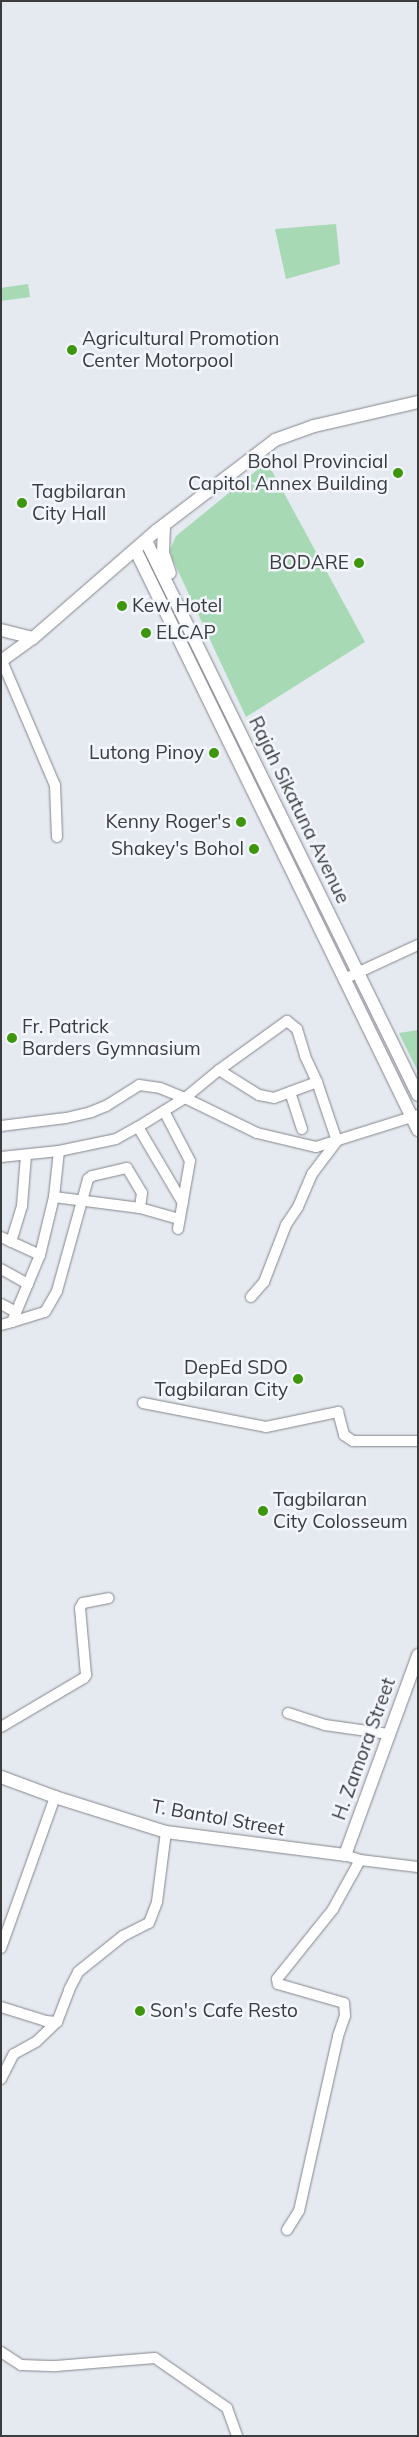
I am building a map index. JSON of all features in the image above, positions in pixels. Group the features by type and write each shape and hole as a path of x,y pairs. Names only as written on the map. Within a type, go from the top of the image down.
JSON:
{"main road":[{"path":"2,660 33,638 164,525 275,440 314,426 418,402"},
{"path":"164,525 163,553 172,578 172,592"},
{"name":"Rajah Sikatuna Avenue","path":"146,541 418,1095"},
{"path":"136,551 344,979 415,1116 418,1130"},
{"path":"1,630 33,638"},
{"path":"221,725 233,717"},
{"path":"353,997 367,990"},
{"name":"H. Zamora Street","path":"345,1855 418,1655"},
{"name":"T. Bantol Street","path":"1,1777 56,1797 166,1832 345,1855"}],"street":[{"path":"2,660 55,785 57,836"},
{"path":"344,979 418,945"},
{"path":"1,1157 26,1156 59,1151 116,1139 185,1098 219,1070 287,1021 296,1029 305,1056 317,1082 337,1141"},
{"path":"219,1070 259,1095 274,1098 317,1082"},
{"path":"1,1126 66,1118 91,1112 106,1106 139,1085 160,1088 185,1098 257,1134 316,1147 415,1116"},
{"path":"290,1092 302,1129"},
{"path":"54,1197 140,1208 179,1224 190,1161 164,1111"},
{"path":"138,1127 182,1203"},
{"path":"251,1297 264,1282 286,1225 298,1207 312,1174 337,1141"},
{"path":"14,1317 40,1255 54,1197 59,1151"},
{"path":"11,1242 22,1206 26,1156"},
{"path":"1,1325 14,1317 45,1312 57,1291 88,1179 92,1176 127,1168 142,1193 140,1208"},
{"path":"1,1237 40,1255"},
{"path":"1,1269 28,1284"},
{"path":"1,1304 14,1317"},
{"path":"143,1404 266,1427 338,1412 344,1435 353,1441 418,1441"},
{"path":"1,1727 84,1678 86,1675 80,1608 83,1603 109,1598"},
{"path":"288,1713 325,1725 388,1734"},
{"path":"1,1948 56,1797"},
{"path":"1,2079 14,2054 36,2042 57,2022 78,1972 123,1936 150,1923 158,1902 166,1832"},
{"path":"345,1855 360,1860 418,1867"},
{"path":"287,2230 299,2210 338,2036 345,2016 344,2003 278,1984 277,1979 333,1909 360,1860"},
{"path":"1,2007 46,2021 57,2022"},
{"path":"1,2352 22,2365 30,2366 56,2366 155,2358 226,2408 237,2436"}],"green space":[{"path":"336,224 340,264 286,279 275,229"},
{"path":"28,284 30,297 1,301 1,288"},
{"path":"267,462 365,642 246,717 170,550 176,536"},
{"path":"418,1030 418,1072 399,1033"}],"place":[{"name":"Agricultural Promotion Center Motorpool","path":"72,350"},
{"name":"Bohol Provincial Capitol Annex Building","path":"398,473"},
{"name":"Tagbilaran City Hall","path":"22,503"},
{"name":"BODARE","path":"359,563"},
{"name":"Kew Hotel","path":"122,606"},
{"name":"ELCAP","path":"146,633"},
{"name":"Lutong Pinoy","path":"214,753"},
{"name":"Kenny Roger's","path":"241,822"},
{"name":"Shakey's Bohol","path":"254,849"},
{"name":"Fr. Patrick Barders Gymnasium","path":"12,1038"},
{"name":"DepEd SDO Tagbilaran City","path":"298,1379"},
{"name":"Tagbilaran City Colosseum","path":"263,1511"},
{"name":"Son's Cafe Resto","path":"140,2011"}]}
